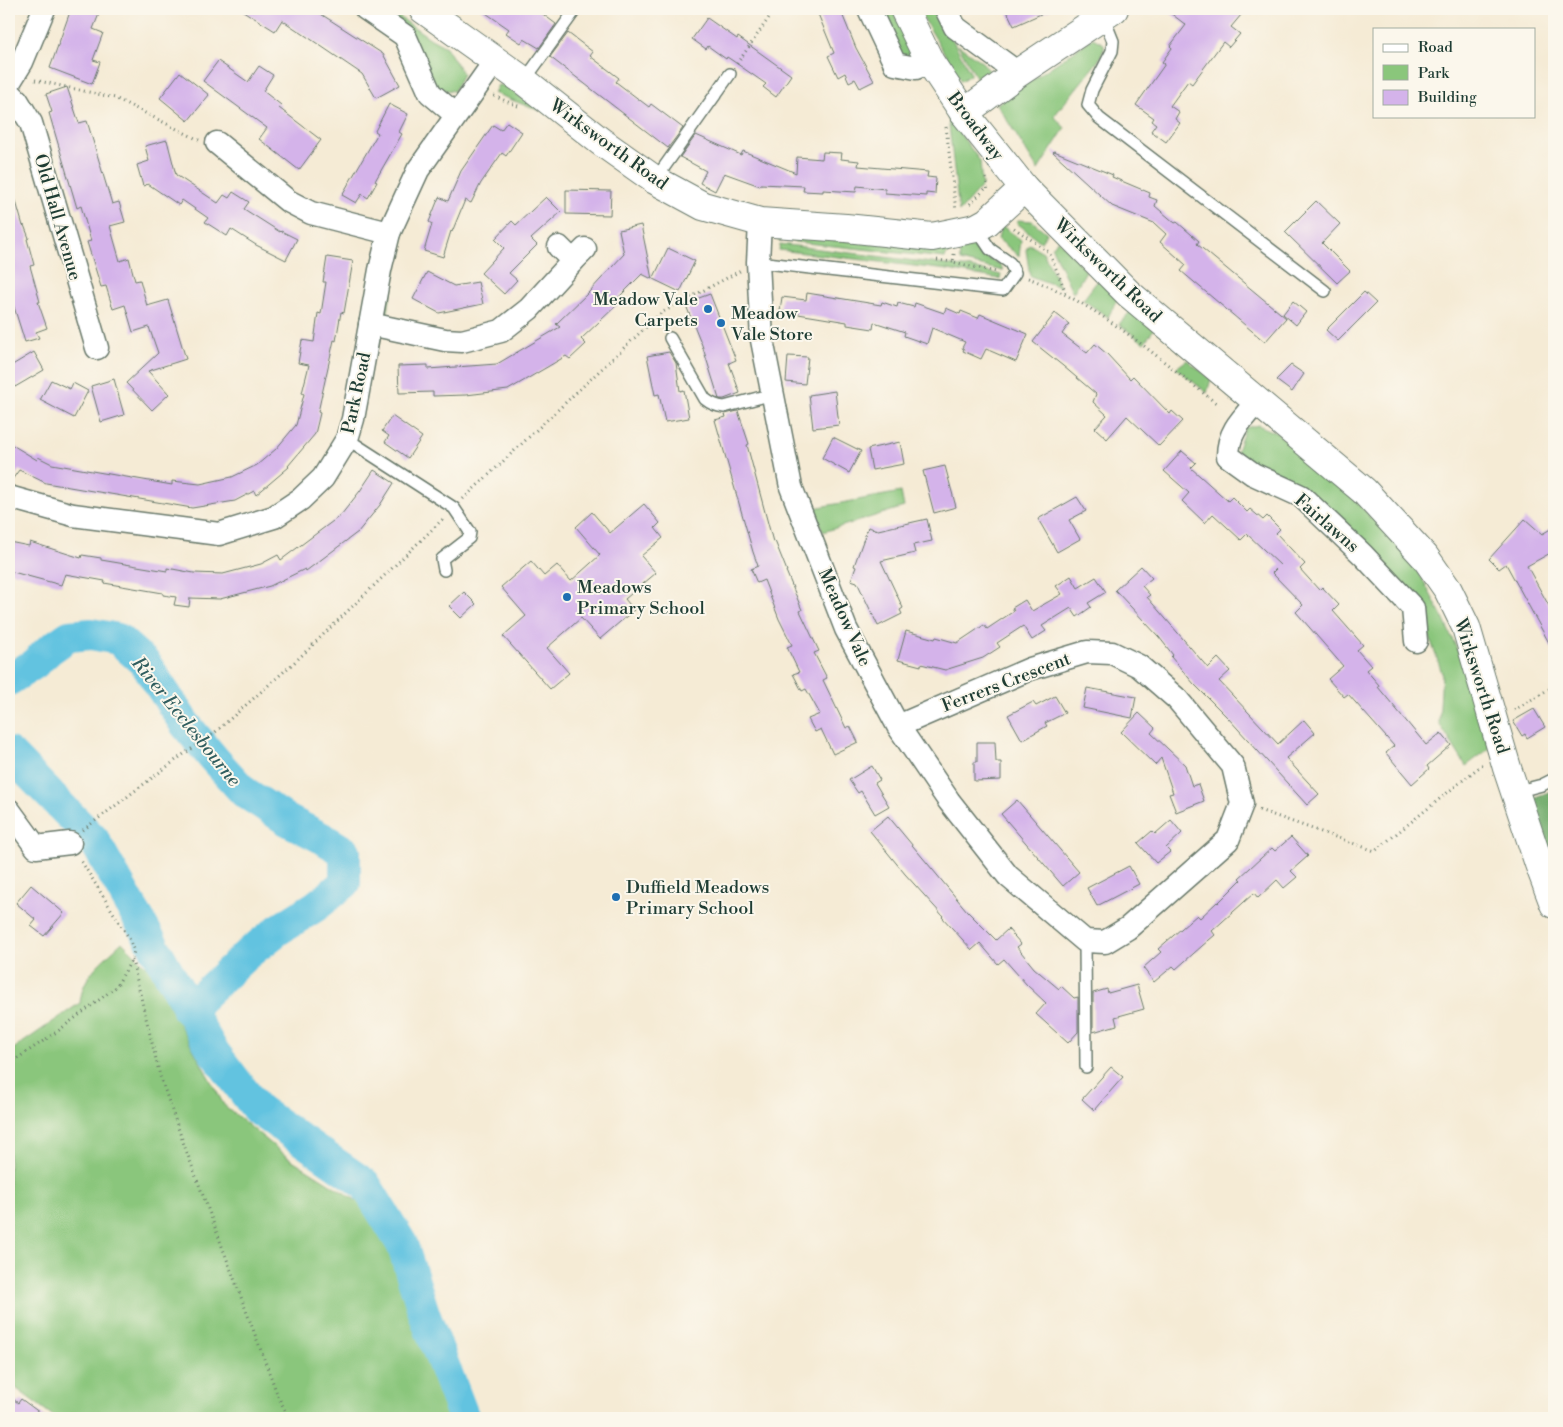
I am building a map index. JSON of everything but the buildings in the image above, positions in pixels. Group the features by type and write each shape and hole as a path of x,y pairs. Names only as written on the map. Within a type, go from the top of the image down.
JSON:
{"main road":[{"name":"Wirksworth Road","path":"423,9 524,81 600,142 654,180 703,206 760,222 932,237 967,231 988,222 1024,188 1128,293 1364,491 1425,557 1448,590 1466,627 1515,792 1554,904"},
{"name":"Broadway","path":"904,9 930,62 962,108 1024,188"},
{"path":"962,108 1109,12"}],"street":[{"path":"13,77 44,9"},
{"path":"366,9 405,36 430,93 456,114"},
{"path":"869,9 895,64 916,68 930,62"},
{"path":"946,9 956,27 1018,73"},
{"name":"Park Road","path":"9,497 74,515 219,534 274,518 300,500 323,478 347,439 353,419 389,233 418,170 495,61"},
{"name":"Old Hall Avenue","path":"9,92 17,100 31,123 97,348"},
{"path":"217,143 288,201 311,213 389,233"},
{"name":"Meadow Vale","path":"760,222 758,262 762,340 791,487 846,629 898,726 949,801 1008,876 1085,941"},
{"path":"370,324 445,340 462,341 501,332 529,309 572,253"},
{"name":"Fairlawns","path":"1257,402 1238,423 1228,444 1228,456 1253,474 1301,496 1363,555 1413,608 1416,641"},
{"name":"Ferrers Crescent","path":"898,726 1030,669 1087,652 1112,653 1139,666 1177,700 1233,766 1242,804"},
{"path":"1085,941 1106,942 1128,928 1170,892 1228,840 1242,804"},
{"path":"9,810 36,847 70,843"}],"lane":[{"path":"524,81 576,9"},
{"path":"1109,12 1113,41 1112,51 1092,90 1088,105 1099,118 1325,291"},
{"path":"654,180 730,74"},
{"path":"758,262 1003,290 1015,273 1010,263 967,231"},
{"path":"670,338 701,392 710,403 724,407 773,394"},
{"path":"347,439 454,508 470,532 469,538 442,559 444,570"},
{"path":"1515,792 1542,785 1554,779"},
{"path":"1085,941 1086,1068"}],"path":[{"path":"730,74 775,9"},
{"path":"13,77 30,78 115,98 200,140 217,143"},
{"path":"962,108 944,114 967,231 953,262 1007,274 1015,273 1076,300 1127,334 1216,403"},
{"path":"95,821 212,735 297,660 454,508 661,313 758,262"},
{"path":"1494,721 1554,686"},
{"path":"1242,804 1375,851 1502,748"},
{"path":"9,1064 58,1031 116,987 132,959 134,951 129,938 70,843"},
{"path":"132,959 163,1084 278,1396 289,1418"}],"green space":[{"path":"377,9 388,9 431,39 446,47 463,74 454,91 443,90 436,86"},
{"path":"878,9 892,9 913,54 908,58 902,57"},
{"path":"918,9 936,9 971,74 961,81"},
{"path":"1093,38 1104,44 1104,49 1099,60 1054,116 1065,128 1038,170 997,104"},
{"path":"958,45 983,63 990,72 989,80 980,84"},
{"path":"498,85 506,86 540,111 494,93"},
{"path":"948,117 980,161 982,186 959,212"},
{"path":"1017,220 1032,221 1047,233 1041,242 1017,223"},
{"path":"1001,225 1021,240 1019,256 998,239"},
{"path":"780,236 951,248 945,258 778,240"},
{"path":"1058,239 1086,271 1073,293 1052,248"},
{"path":"971,241 978,245 987,258 1001,265 1003,271 960,261 959,248 963,243"},
{"path":"780,244 971,268 1001,275 1000,279 948,270 779,250"},
{"path":"1029,244 1043,252 1060,287 1030,276 1026,250"},
{"path":"393,249 400,250 387,314 383,306"},
{"path":"1098,280 1118,298 1108,317 1083,300"},
{"path":"1132,310 1154,329 1144,343 1119,324"},
{"path":"1187,360 1211,379 1207,393 1176,368"},
{"path":"1258,425 1277,433 1346,491 1397,544 1422,578 1444,620 1464,665 1490,748 1466,766 1439,723 1442,673 1419,606 1274,477 1237,451 1245,428"},
{"path":"901,492 904,507 823,532 814,508"},
{"path":"1554,790 1554,872 1530,799"},
{"path":"122,942 150,970 224,1105 286,1156 362,1204 391,1246 452,1418 56,1418 9,1383 9,1052 80,1003 89,976"}],"waterway":[{"name":"River Ecclesbourne","path":"9,680 34,664 49,650 69,636 91,634 118,639 145,663 185,724 244,792 287,820 345,852 345,883 316,906 278,930 245,956 188,1010"},
{"name":"River Ecclesbourne","path":"9,753 94,840 213,1051 257,1109 365,1184 402,1244 425,1316 464,1418"}],"place":[{"name":"Meadow Vale Carpets","path":"708,309"},
{"name":"Meadow Vale Store","path":"721,323"},
{"name":"Meadows Primary School","path":"567,597"},
{"name":"Duffield Meadows Primary School","path":"616,897"}]}
